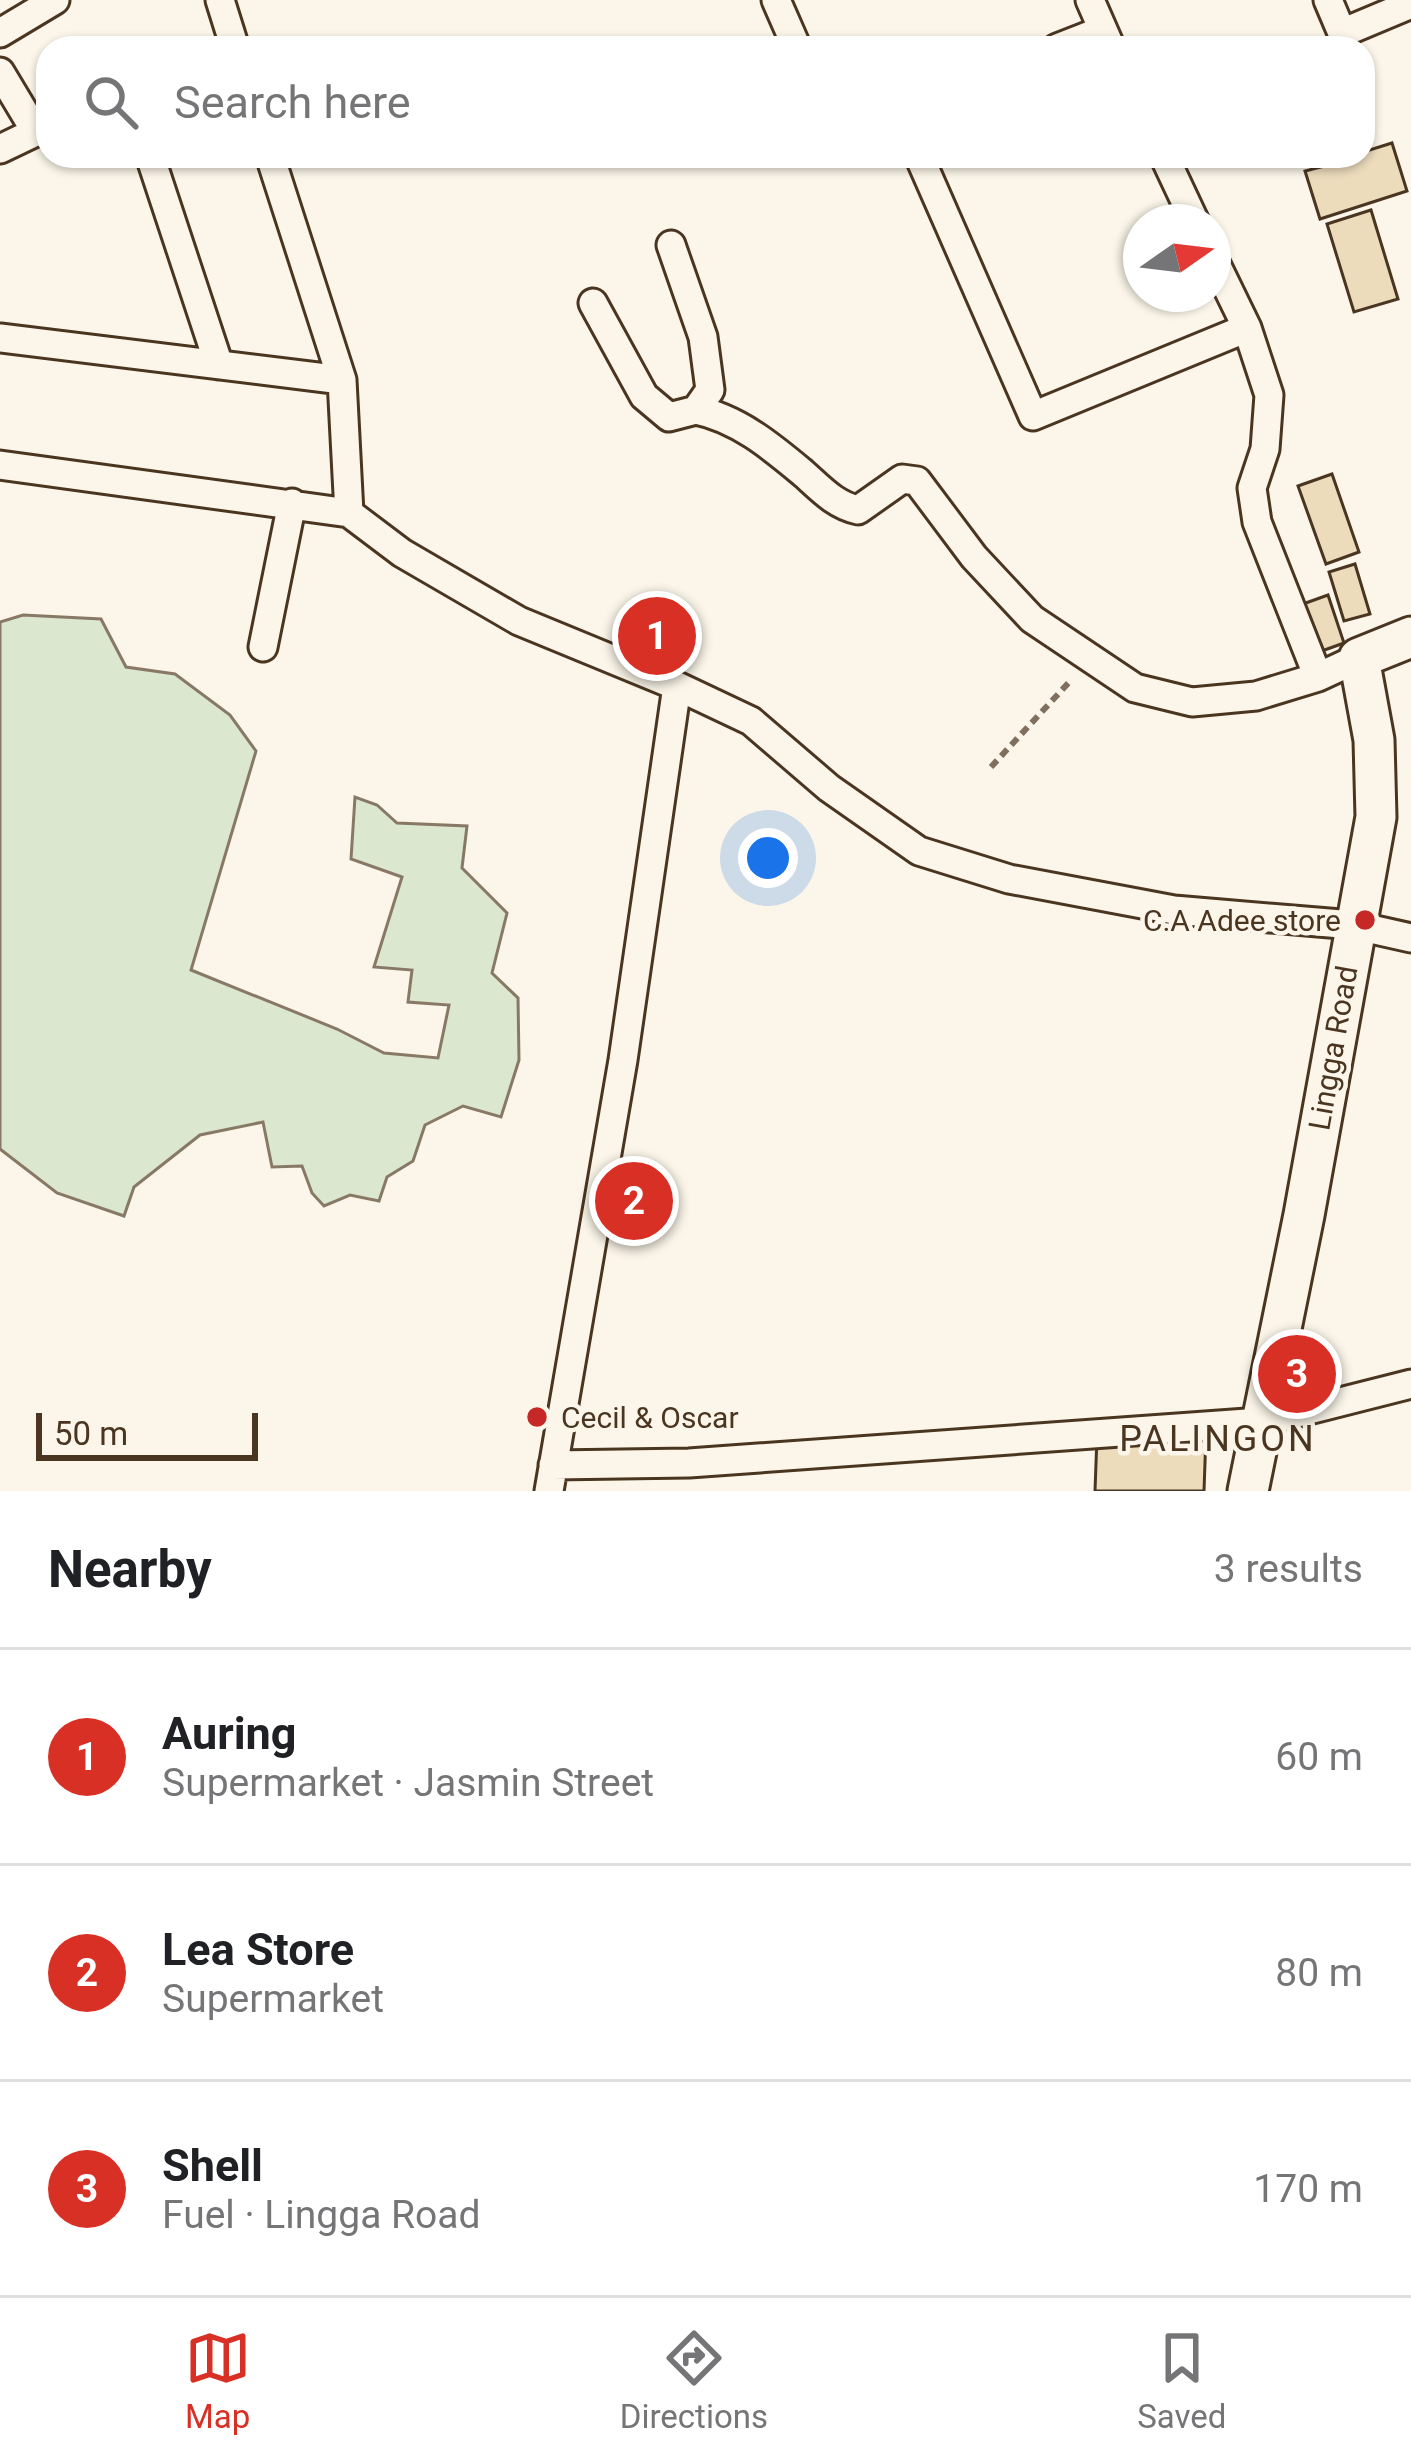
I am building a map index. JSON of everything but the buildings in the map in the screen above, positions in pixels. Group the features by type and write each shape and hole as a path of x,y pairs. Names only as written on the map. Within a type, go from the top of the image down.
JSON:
{"street":[{"path":"0,33 56,0"},
{"path":"220,0 226,36"},
{"path":"776,0 792,36"},
{"path":"1090,0 1106,36"},
{"path":"1328,0 1342,33 1411,4"},
{"path":"0,72 36,121"},
{"path":"0,149 36,132"},
{"path":"154,168 219,365"},
{"path":"274,168 342,380 349,513"},
{"path":"925,168 1034,416 1247,328"},
{"path":"1169,168 1187,204"},
{"path":"671,245 703,337 710,390 696,410"},
{"path":"1231,295 1268,395 1265,449 1252,488 1257,522 1318,677"},
{"path":"592,302 644,396 669,417 696,410 714,413 769,445 841,506 858,510 902,479 917,481 974,557 1031,619 1135,688 1192,702 1256,696 1318,677 1411,637"},
{"path":"0,338 342,380"},
{"path":"0,465 349,513 402,553 519,621 751,722 829,788 919,850 1009,879 1174,910 1353,926 1411,938"},
{"path":"263,647 292,503"},
{"name":"Lingga Road","path":"1248,1491 1376,817 1374,740 1359,658"},
{"path":"677,686 623,1060 551,1478 689,1463 1261,1422 1411,1384"}],"path":[{"path":"991,767 1091,658"}],"green space":[{"path":"23,615 101,619 126,667 175,674 230,715 256,751 191,970 384,1053 438,1058 449,1005 408,1002 412,970 374,967 402,877 351,859 355,797 377,805 397,823 467,826 462,868 507,913 492,973 518,998 519,1060 501,1117 463,1106 425,1125 413,1161 387,1177 379,1201 350,1195 324,1206 312,1193 302,1166 272,1167 263,1122 200,1135 134,1187 124,1216 57,1193 0,1149 0,622"}],"place":[{"name":"Auring","path":"657,636"},
{"name":"C.A Adee store","path":"1365,920"},
{"name":"Lea Store","path":"634,1201"},
{"name":"Shell","path":"1297,1374"},
{"name":"Cecil & Oscar","path":"537,1417"}],"district":[{"name":"PALINGON","path":"1218,1439"}]}
